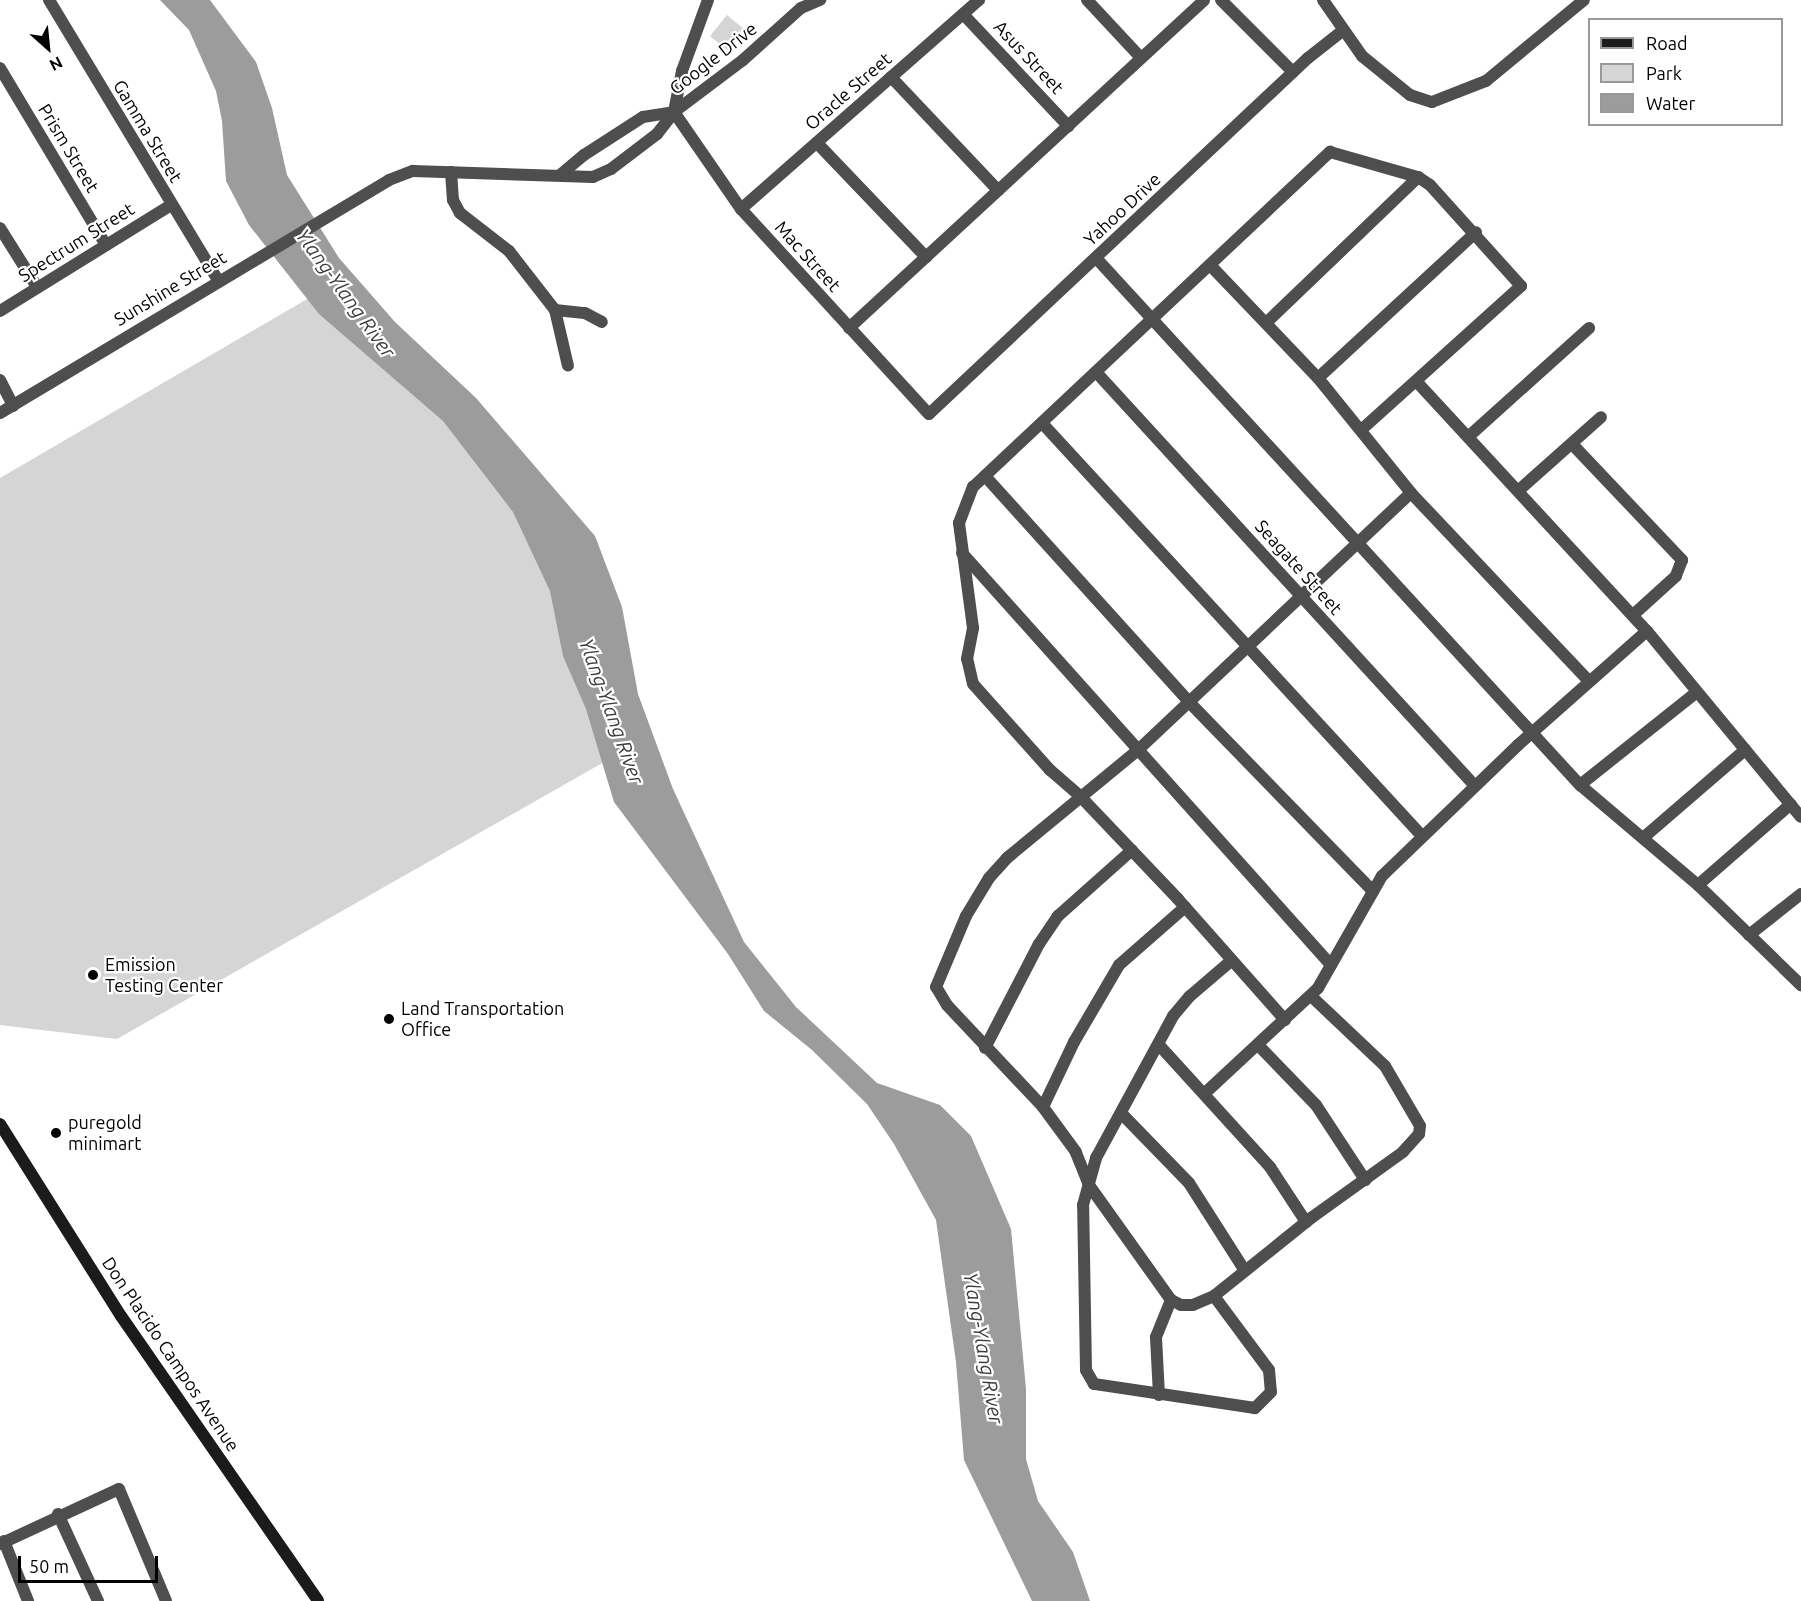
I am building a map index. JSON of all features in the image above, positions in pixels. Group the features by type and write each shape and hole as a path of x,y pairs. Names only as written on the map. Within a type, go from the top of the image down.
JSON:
{"main road":[{"name":"Don Placido Campos Avenue","path":"0,1124 122,1316 318,1601"}],"street":[{"name":"Gamma Street","path":"50,0 218,280"},
{"path":"560,175 584,154 643,117 674,112 682,71 708,0"},
{"name":"Google Drive","path":"674,112 743,60 801,3 820,0"},
{"name":"Oracle Street","path":"741,209 979,0"},
{"path":"1087,0 1141,58"},
{"path":"849,328 1204,0"},
{"path":"1221,0 1293,72"},
{"path":"1323,0 1341,32 1362,56 1410,95 1432,102 1486,81 1584,0"},
{"name":"Asus Street","path":"963,14 1068,126"},
{"name":"Yahoo Drive","path":"929,414 1293,72 1341,32"},
{"name":"Prism Street","path":"0,68 106,245"},
{"path":"891,77 998,190"},
{"name":"Sunshine Street","path":"0,413 360,196 413,171 593,177 611,169 657,134 674,112"},
{"name":"Mac Street","path":"674,112 741,209 929,414"},
{"path":"817,143 926,257"},
{"path":"1285,1020 1185,907 1080,796 1050,770 973,684 967,659 973,628 959,523 973,487 1330,152 1418,177 1430,185 1476,232 1521,286 1361,430"},
{"path":"451,172 453,200 460,213 509,251 555,310 568,366"},
{"path":"1266,323 1418,177"},
{"name":"Spectrum Street","path":"0,310 171,205"},
{"path":"0,228 37,287"},
{"path":"1318,378 1476,232"},
{"path":"1096,258 1359,541 1531,734 1580,785 1698,885 1801,984"},
{"path":"1210,265 1318,378 1411,493 1589,681"},
{"path":"555,310 585,313 603,322"},
{"path":"1468,437 1589,328"},
{"name":"Seagate Street","path":"1096,372 1475,786"},
{"path":"0,380 14,406"},
{"path":"1416,381 1633,615 1801,817"},
{"path":"1518,491 1601,417"},
{"path":"1042,423 1422,836"},
{"path":"1572,444 1682,560 1676,576 1633,615"},
{"path":"985,476 1189,702 1374,891"},
{"path":"1311,996 1385,1066 1420,1126 1419,1134 1403,1152 1306,1222 1214,1296 1193,1305 1172,1300 1089,1185 1076,1152 1043,1107 985,1048 947,1005 936,987 940,971 989,878 1080,796 1138,750 1411,493"},
{"path":"962,553 1331,965"},
{"path":"1204,1094 1311,996 1382,876 1531,734 1647,631"},
{"path":"1580,785 1698,692"},
{"path":"1643,838 1745,750"},
{"path":"1698,885 1791,804"},
{"path":"985,1048 1039,944 1058,916 1132,850"},
{"path":"1749,935 1801,894"},
{"path":"1043,1107 1074,1042 1119,965 1185,907"},
{"path":"1214,1296 1269,1370 1271,1392 1255,1408 1094,1384 1086,1370 1083,1205 1096,1158 1173,1016 1190,996 1232,961"},
{"path":"1159,1045 1270,1167 1306,1222"},
{"path":"1259,1046 1316,1105 1365,1180"},
{"path":"1121,1113 1189,1183 1245,1271"},
{"path":"1159,1395 1156,1337 1172,1300"},
{"path":"28,1601 2,1542 58,1514 118,1489 166,1601"},
{"path":"58,1514 98,1601"}],"green space":[{"path":"727,15 744,29 727,50 710,36"},
{"path":"326,288 550,508 641,741 117,1039 0,1025 0,478"}],"water":[{"name":"Ylang-Ylang River","path":"160,0 210,0 256,62 272,108 287,175 339,258 395,322 476,398 595,536 622,607 638,694 673,789 744,942 796,1007 877,1083 940,1105 971,1136 1011,1229 1026,1389 1026,1459 1038,1501 1073,1552 1090,1601 1032,1601 964,1460 956,1362 936,1220 894,1144 867,1104 812,1050 764,1011 728,954 614,802 586,709 563,656 550,591 513,512 443,421 319,314 249,225 226,181 222,121 216,91 189,30"}],"place":[{"name":"Emission Testing Center","path":"93,975"},
{"name":"Land Transportation Office","path":"389,1019"},
{"name":"puregold minimart","path":"56,1133"}]}
